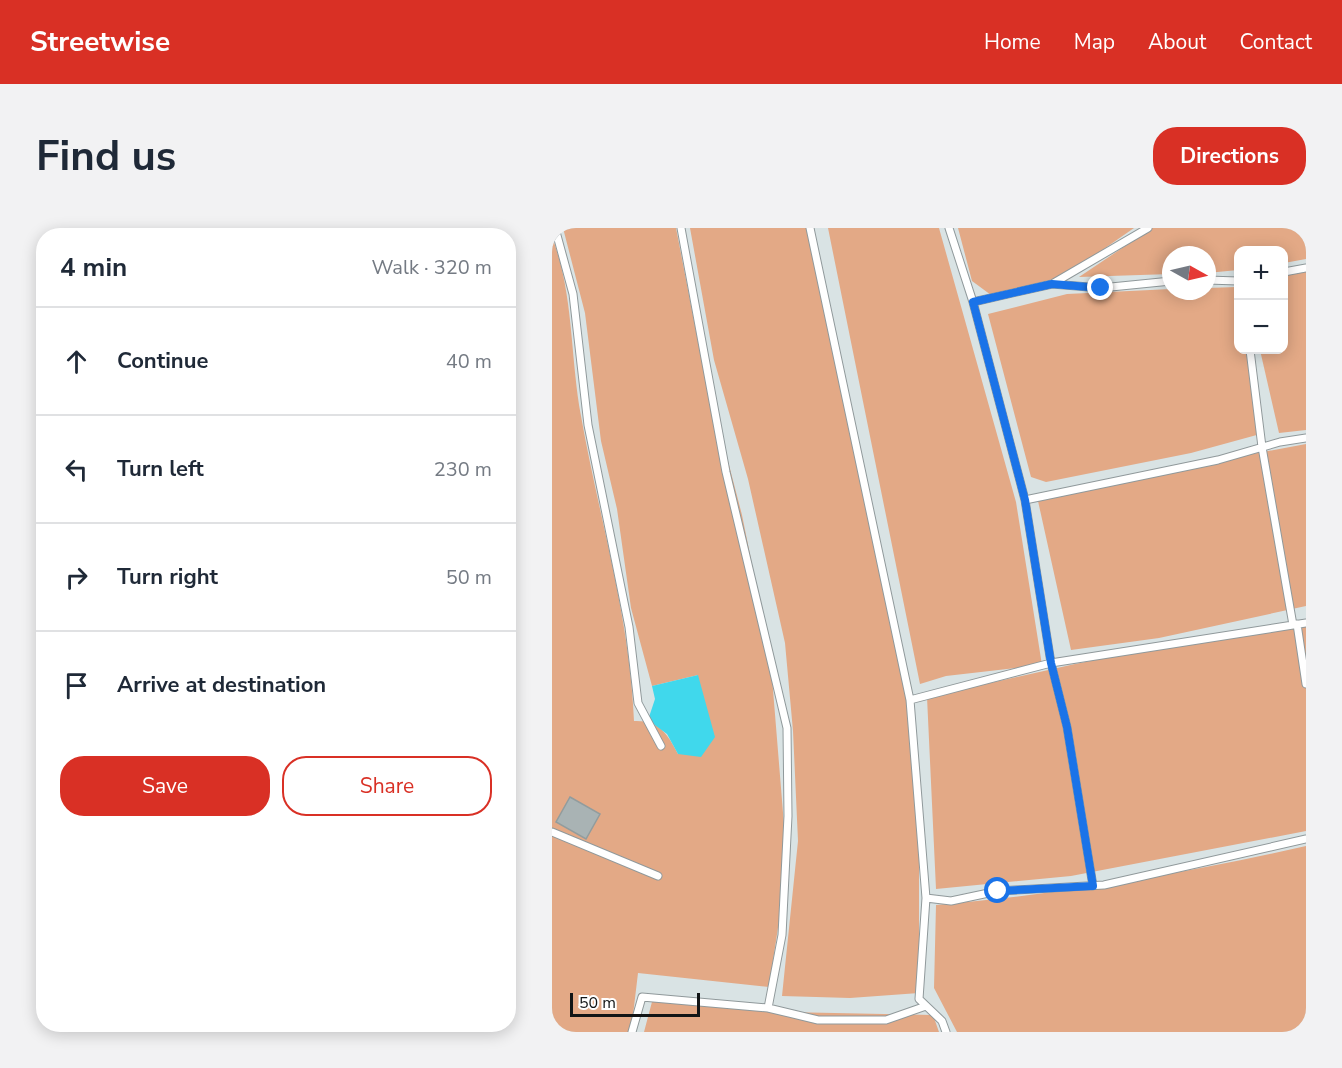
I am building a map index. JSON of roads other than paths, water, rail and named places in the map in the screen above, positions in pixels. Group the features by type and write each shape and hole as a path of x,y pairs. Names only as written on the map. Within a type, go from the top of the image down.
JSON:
{"lane":[{"path":"555,228 573,294 588,425 629,627 638,703 661,746"},
{"path":"681,228 726,472 787,728 788,816 782,935 768,1008"},
{"path":"810,228 910,700 926,898 920,999 942,1021 946,1032"},
{"path":"950,228 973,302 1025,500 1051,663 1067,727 1093,886"},
{"path":"973,302 1052,284 1148,228"},
{"path":"1288,271 1306,268"},
{"path":"1216,280 1234,281"},
{"path":"1052,284 1101,288 1162,282"},
{"path":"1250,354 1262,447 1306,684"},
{"path":"1025,500 1218,460 1262,447 1306,438"},
{"path":"910,700 1051,663 1306,623"},
{"path":"552,832 658,876"},
{"path":"926,898 951,901 998,891 1093,886 1306,839"},
{"path":"632,1032 642,997 768,1008 818,1020 886,1020 926,1006"}],"water":[{"path":"698,675 715,737 701,757 678,754 667,734 648,720 655,699 652,686"}]}
